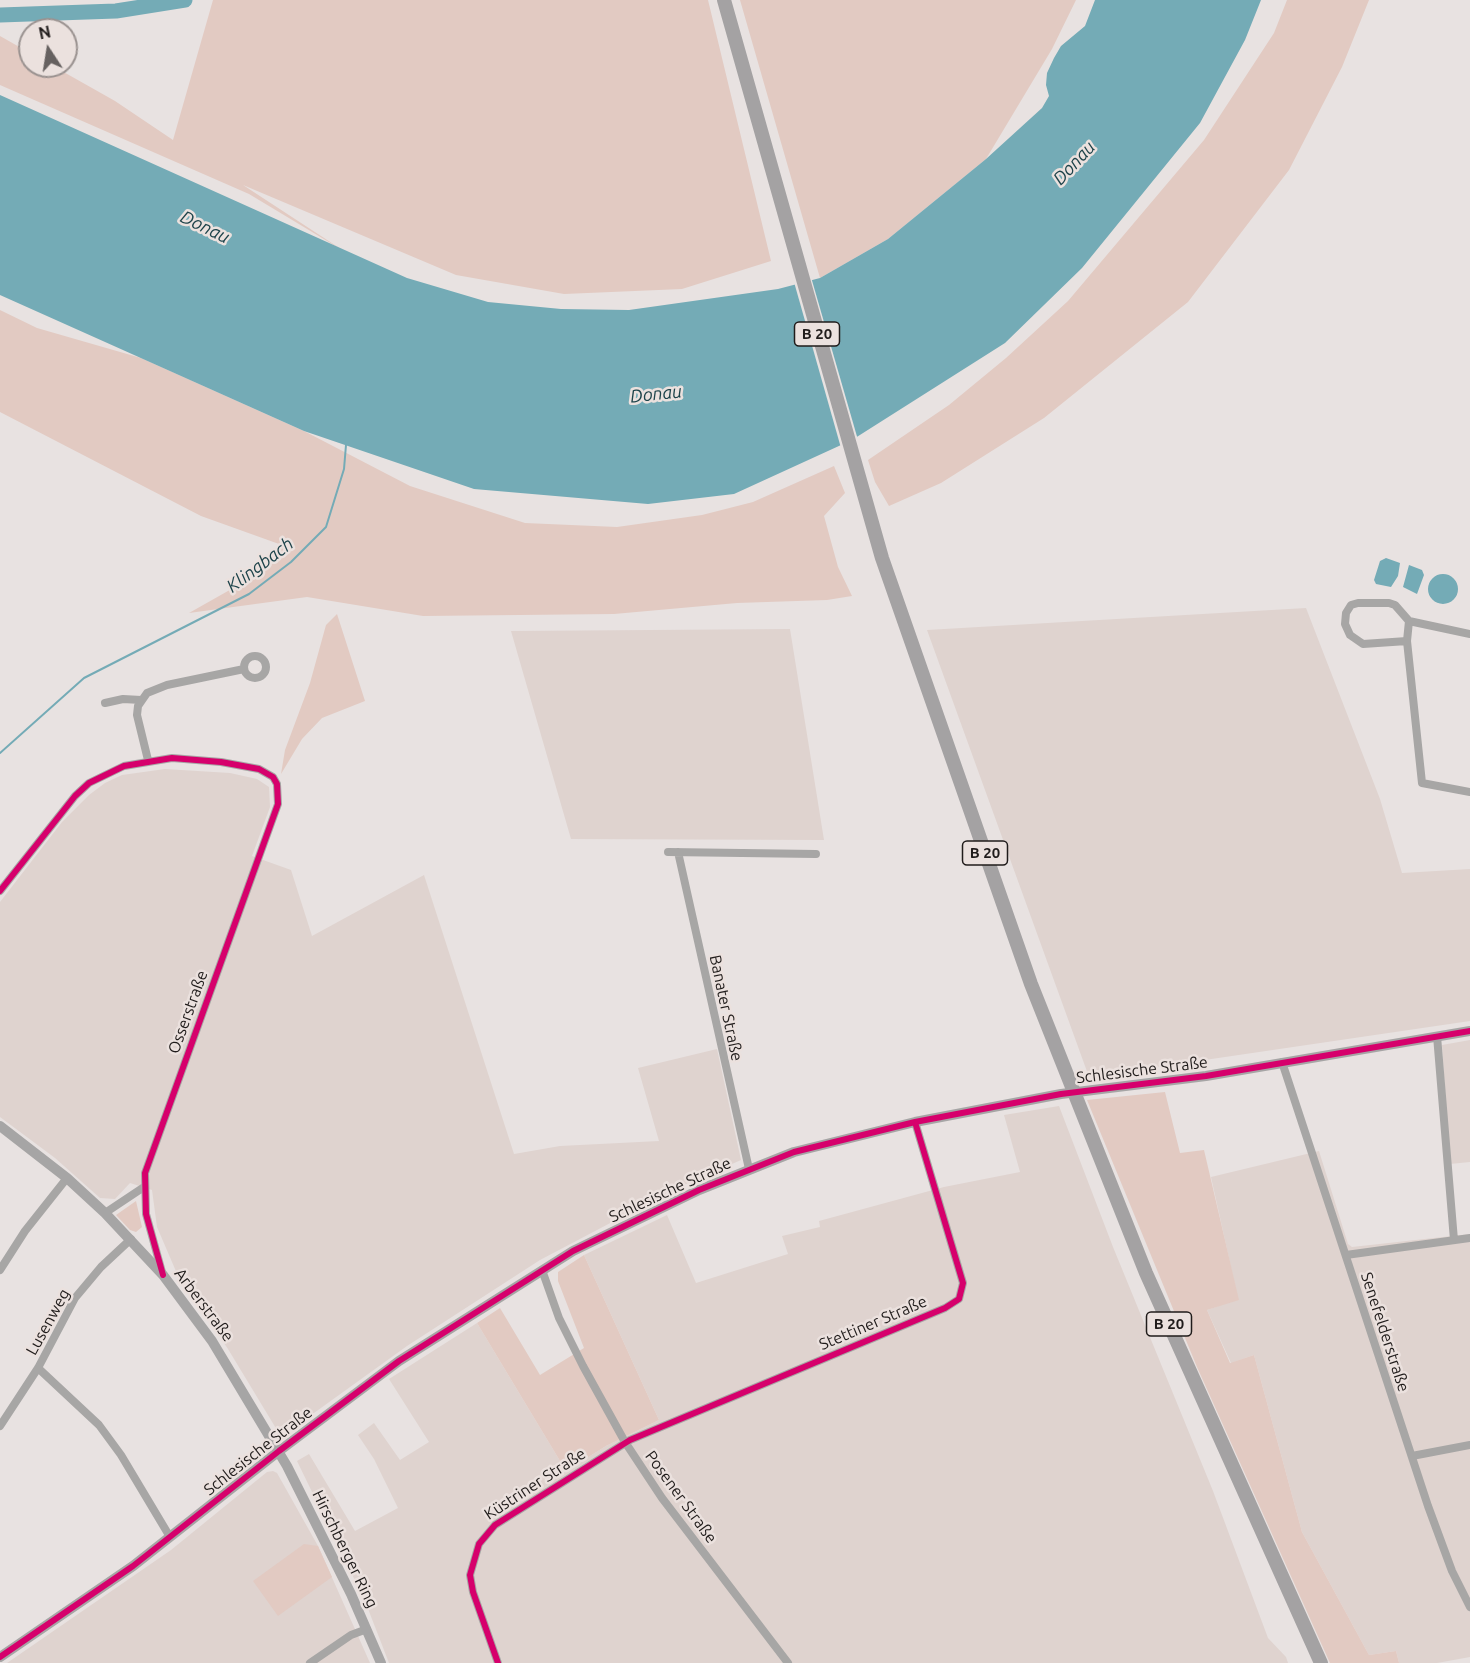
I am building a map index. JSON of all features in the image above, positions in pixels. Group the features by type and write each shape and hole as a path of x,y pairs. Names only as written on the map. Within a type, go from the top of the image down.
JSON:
{"highway":[{"name":"B 20","path":"724,0 870,517 939,725 1031,984 1151,1283 1321,1663"},
{"path":"1304,1627 1316,1663"}],"street":[{"path":"1407,641 1363,644 1350,635 1345,624 1346,613 1351,605 1358,603 1389,603 1395,605 1409,621 1470,634"},
{"path":"1409,621 1407,641 1422,783 1426,786 1470,792"},
{"path":"0,891 75,796 106,773 148,760 138,726 138,706 141,700 155,688 244,669"},
{"path":"105,703 123,699 141,700"},
{"name":"Osserstraße","path":"148,760 199,760 244,765 259,770 273,777 277,784 278,804 149,1159 144,1187 150,1236 163,1275"},
{"path":"668,852 816,854"},
{"name":"Banater Straße","path":"678,852 749,1169"},
{"name":"Schlesische Straße","path":"0,1657 92,1595 399,1361 542,1270 649,1213 749,1169 822,1144 915,1122 1061,1094 1184,1079 1470,1031"},
{"path":"1437,1036 1454,1240"},
{"name":"Senefelderstraße","path":"1282,1062 1412,1456 1452,1571 1470,1607"},
{"name":"Stettiner Straße","path":"625,1442 959,1299 963,1283 915,1122"},
{"name":"Arberstraße","path":"0,1126 67,1178 105,1213 163,1275 225,1360 279,1451"},
{"path":"0,1270 26,1231 67,1178"},
{"path":"105,1213 144,1187"},
{"path":"1346,1255 1470,1238"},
{"name":"Lusenweg","path":"0,1426 38,1368 75,1298 101,1267 130,1239"},
{"name":"Posener Straße","path":"542,1270 560,1318 583,1366 625,1442 662,1498 788,1663"},
{"path":"38,1368 99,1425 121,1455 170,1537"},
{"name":"Küstriner Straße","path":"498,1663 471,1585 473,1560 482,1538 495,1525 625,1442"},
{"path":"1412,1456 1470,1445"},
{"name":"Hirschberger Ring","path":"279,1451 367,1629 381,1663"},
{"path":"310,1663 351,1635 367,1629"}],"shaded area":[{"path":"213,0 708,0 771,261 682,289 564,294 456,275 243,185 347,253 249,194 0,85 0,36 18,46 18,78 74,78 115,101 173,140"},
{"path":"740,0 1076,0 1052,49 986,159 888,239 820,278"},
{"path":"1287,0 1369,0 1342,67 1289,170 1188,302 1044,418 941,483 889,506 875,482 868,460 949,405 1006,358 1068,301 1204,140 1274,33"},
{"path":"0,310 37,328 141,358 304,431 410,486 525,523 617,527 702,515 753,502 834,466 845,493 824,516 838,567 852,596 827,600 737,603 614,614 423,616 307,597 189,613 258,574 279,544 201,516 0,412"},
{"path":"1306,608 1380,799 1402,873 1470,869 1470,1021 1089,1077 927,630"},
{"path":"337,614 365,701 322,718 302,739 281,774 285,750 310,683 326,625"},
{"path":"790,629 824,840 571,839 511,631"},
{"path":"165,769 230,773 257,779 269,787 270,807 252,856 291,870 312,936 424,875 514,1154 560,1146 659,1141 638,1068 717,1049 741,1160 673,1190 540,1260 407,1346 289,1431 277,1430 228,1349 178,1276 157,1227 152,1190 130,1183 115,1199 100,1198 55,1158 0,1117 0,902 62,822 89,795 105,783 122,775"},
{"path":"1470,1040 1470,1162 1450,1164 1442,1045"},
{"path":"1165,1092 1180,1153 1204,1150 1239,1300 1207,1310 1230,1363 1254,1355 1302,1532 1369,1655 1396,1651 1399,1663 1330,1663 1197,1367 1087,1100"},
{"path":"1059,1106 1113,1247 1213,1491 1268,1638 1286,1657 1288,1663 389,1663 365,1601 297,1461 309,1454 355,1531 398,1508 374,1459 358,1435 374,1423 400,1460 429,1442 389,1379 477,1323 566,1471 606,1446 659,1420 584,1255 667,1215 696,1283 788,1254 782,1236 820,1227 819,1221 944,1187 1020,1172 1004,1115"},
{"path":"1319,1151 1348,1244 1352,1247 1470,1234 1470,1657 1437,1663 1399,1663 1396,1651 1369,1655 1302,1532 1254,1355 1231,1363 1207,1310 1238,1299 1211,1177"},
{"path":"136,1201 142,1227 136,1232 130,1230 116,1215"},
{"path":"584,1255 659,1420 606,1446 566,1471 477,1323 500,1308 540,1375 584,1348 558,1281 558,1272"},
{"path":"267,1472 277,1473 318,1546 370,1663 7,1663 171,1550"},
{"path":"304,1544 318,1546 332,1577 278,1616 253,1581"}],"water":[{"name":"Donau","path":"1095,0 1261,0 1245,40 1200,123 1082,268 1005,343 852,440 734,494 648,504 474,489 304,431 0,295 0,95 407,278 488,302 561,309 629,310 778,289 820,278 888,239 986,159 1042,108 1049,96 1046,85 1047,73 1054,58 1061,46 1085,26"},
{"path":"1386,558 1400,563 1398,576 1391,587 1376,584 1374,580 1380,561"},
{"path":"1409,565 1422,570 1424,575 1417,594 1403,587"},
{"path":"1443,574 1449,575 1457,583 1457,595 1449,603 1443,604 1437,603 1429,595 1428,589 1429,583 1437,575"}],"pier":[{"path":"811,277 858,440 841,448 794,282"}],"waterway":[{"path":"0,15 116,11 185,0"},
{"name":"Klingbach","path":"0,753 84,678 249,594 291,562 326,527 344,469 346,445"}],"cycle path":[{"path":"0,891 75,796 89,783 124,766 172,758 221,762 259,769 273,777 277,784 278,804 145,1173 146,1214 163,1275"},
{"path":"0,1657 133,1566 279,1451 399,1361 573,1251 699,1190 794,1152 915,1122 1061,1094 1206,1076 1470,1031"},
{"path":"498,1663 473,1592 470,1575 479,1544 495,1525 630,1440 945,1308 959,1299 963,1283 915,1122"}]}
